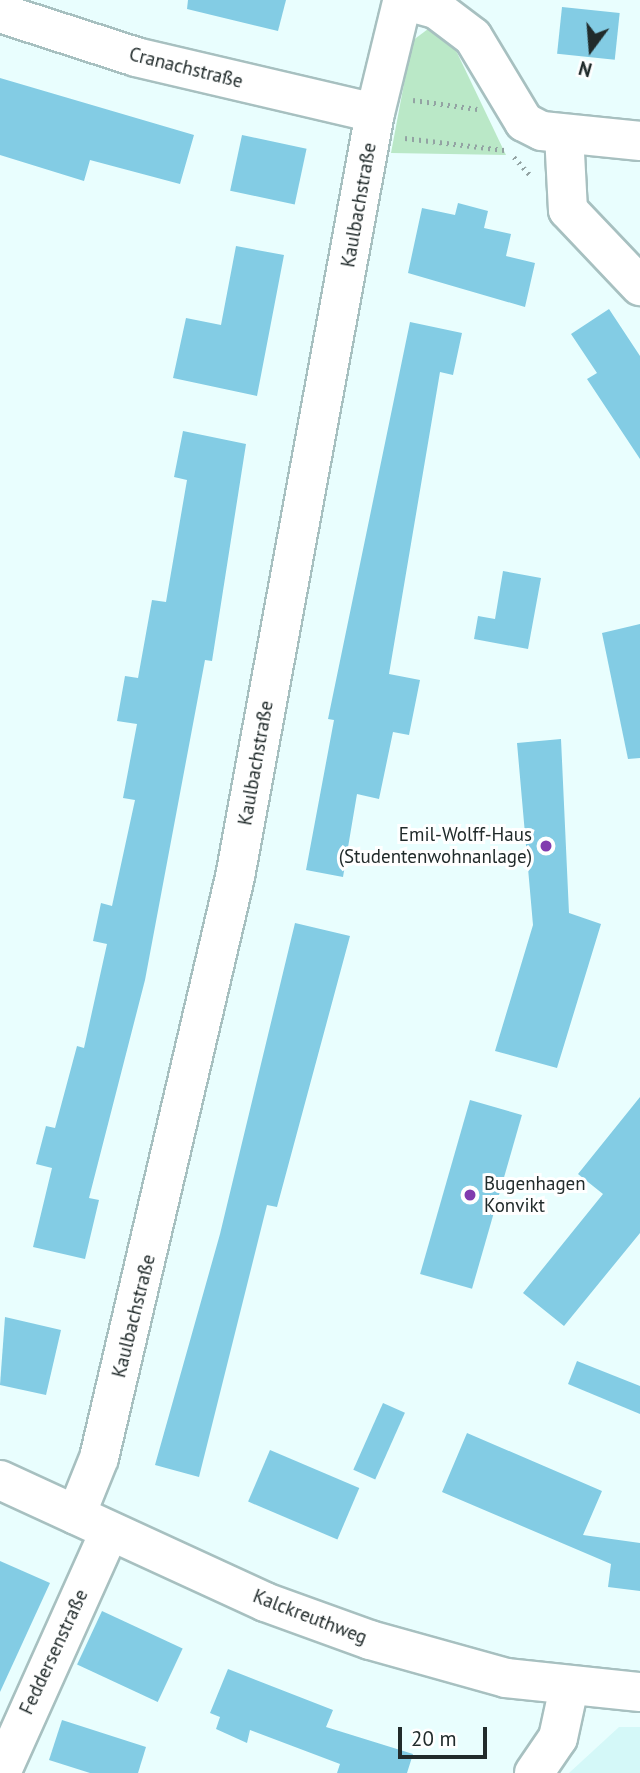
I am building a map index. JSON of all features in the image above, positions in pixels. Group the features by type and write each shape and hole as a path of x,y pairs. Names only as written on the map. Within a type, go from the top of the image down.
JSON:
{"street":[{"path":"402,1 436,9 473,37 510,108 542,131 640,141"},
{"name":"Kaulbachstraße","path":"93,1523 102,1445 235,877 375,113 402,1"},
{"name":"Cranachstraße","path":"0,13 136,57 375,113"},
{"path":"564,134 565,195 585,234 640,286"},
{"name":"Kalckreuthweg","path":"0,1480 338,1629 453,1665 569,1688 640,1692"},
{"name":"Feddersenstraße","path":"1,1773 93,1523"},
{"path":"534,1773 558,1738 569,1688"}],"path":[{"path":"375,113 510,108"},
{"path":"375,113 509,151 541,192 565,195"}],"shaded area":[{"path":"619,1727 640,1727 640,1773 569,1773"}],"green space":[{"path":"432,26 450,38 506,155 391,153 412,41"}],"building":[{"path":"188,0 286,0 278,31 187,9"},
{"path":"562,7 620,13 615,60 557,54"},
{"path":"0,78 194,135 180,184 90,160 84,181 0,155"},
{"path":"242,135 307,149 295,204 230,191"},
{"path":"458,203 488,211 484,228 511,234 506,256 535,263 525,307 408,273 422,208 455,215"},
{"path":"236,246 284,255 257,396 173,378 186,318 221,325"},
{"path":"609,309 640,356 640,459 587,379 597,373 571,334"},
{"path":"410,322 462,333 453,375 440,372 389,674 420,680 409,735 393,732 379,799 357,794 343,877 306,870 334,720 328,719"},
{"path":"183,431 246,444 212,661 205,660 145,980 89,1198 99,1200 85,1259 33,1247 52,1168 36,1164 46,1126 55,1128 77,1046 84,1048 107,944 93,941 101,903 112,906 135,800 123,798 137,724 117,721 125,676 138,678 152,600 166,602 187,480 174,477"},
{"path":"503,571 541,578 528,649 474,639 478,616 495,619"},
{"path":"640,624 640,758 628,759 602,633"},
{"name":"Emil-Wolff-Haus (Studentenwohnanlage)","path":"561,739 569,913 601,924 557,1068 495,1051 533,925 517,743"},
{"path":"295,923 350,936 277,1207 267,1205 199,1477 155,1465 220,1234"},
{"path":"640,1097 640,1233 564,1326 523,1293 603,1194 578,1174"},
{"name":"Bugenhagen Konvikt","path":"470,1100 522,1115 472,1289 420,1274"},
{"path":"5,1317 61,1330 46,1395 0,1385"},
{"path":"577,1361 640,1386 640,1414 568,1384"},
{"path":"383,1403 405,1413 375,1479 353,1470"},
{"path":"467,1433 602,1491 583,1535 640,1543 640,1591 608,1587 611,1564 442,1492"},
{"path":"270,1450 359,1488 337,1539 248,1502"},
{"path":"0,1561 50,1583 0,1692"},
{"path":"102,1611 183,1649 158,1702 77,1664"},
{"path":"228,1669 333,1710 326,1727 413,1754 407,1773 337,1773 340,1764 250,1730 247,1743 216,1729 220,1717 210,1713"},
{"path":"62,1720 146,1747 138,1773 90,1773 49,1760"}],"place":[{"name":"Emil-Wolff-Haus (Studentenwohnanlage)","path":"546,846"},
{"name":"Bugenhagen Konvikt","path":"470,1195"}]}
